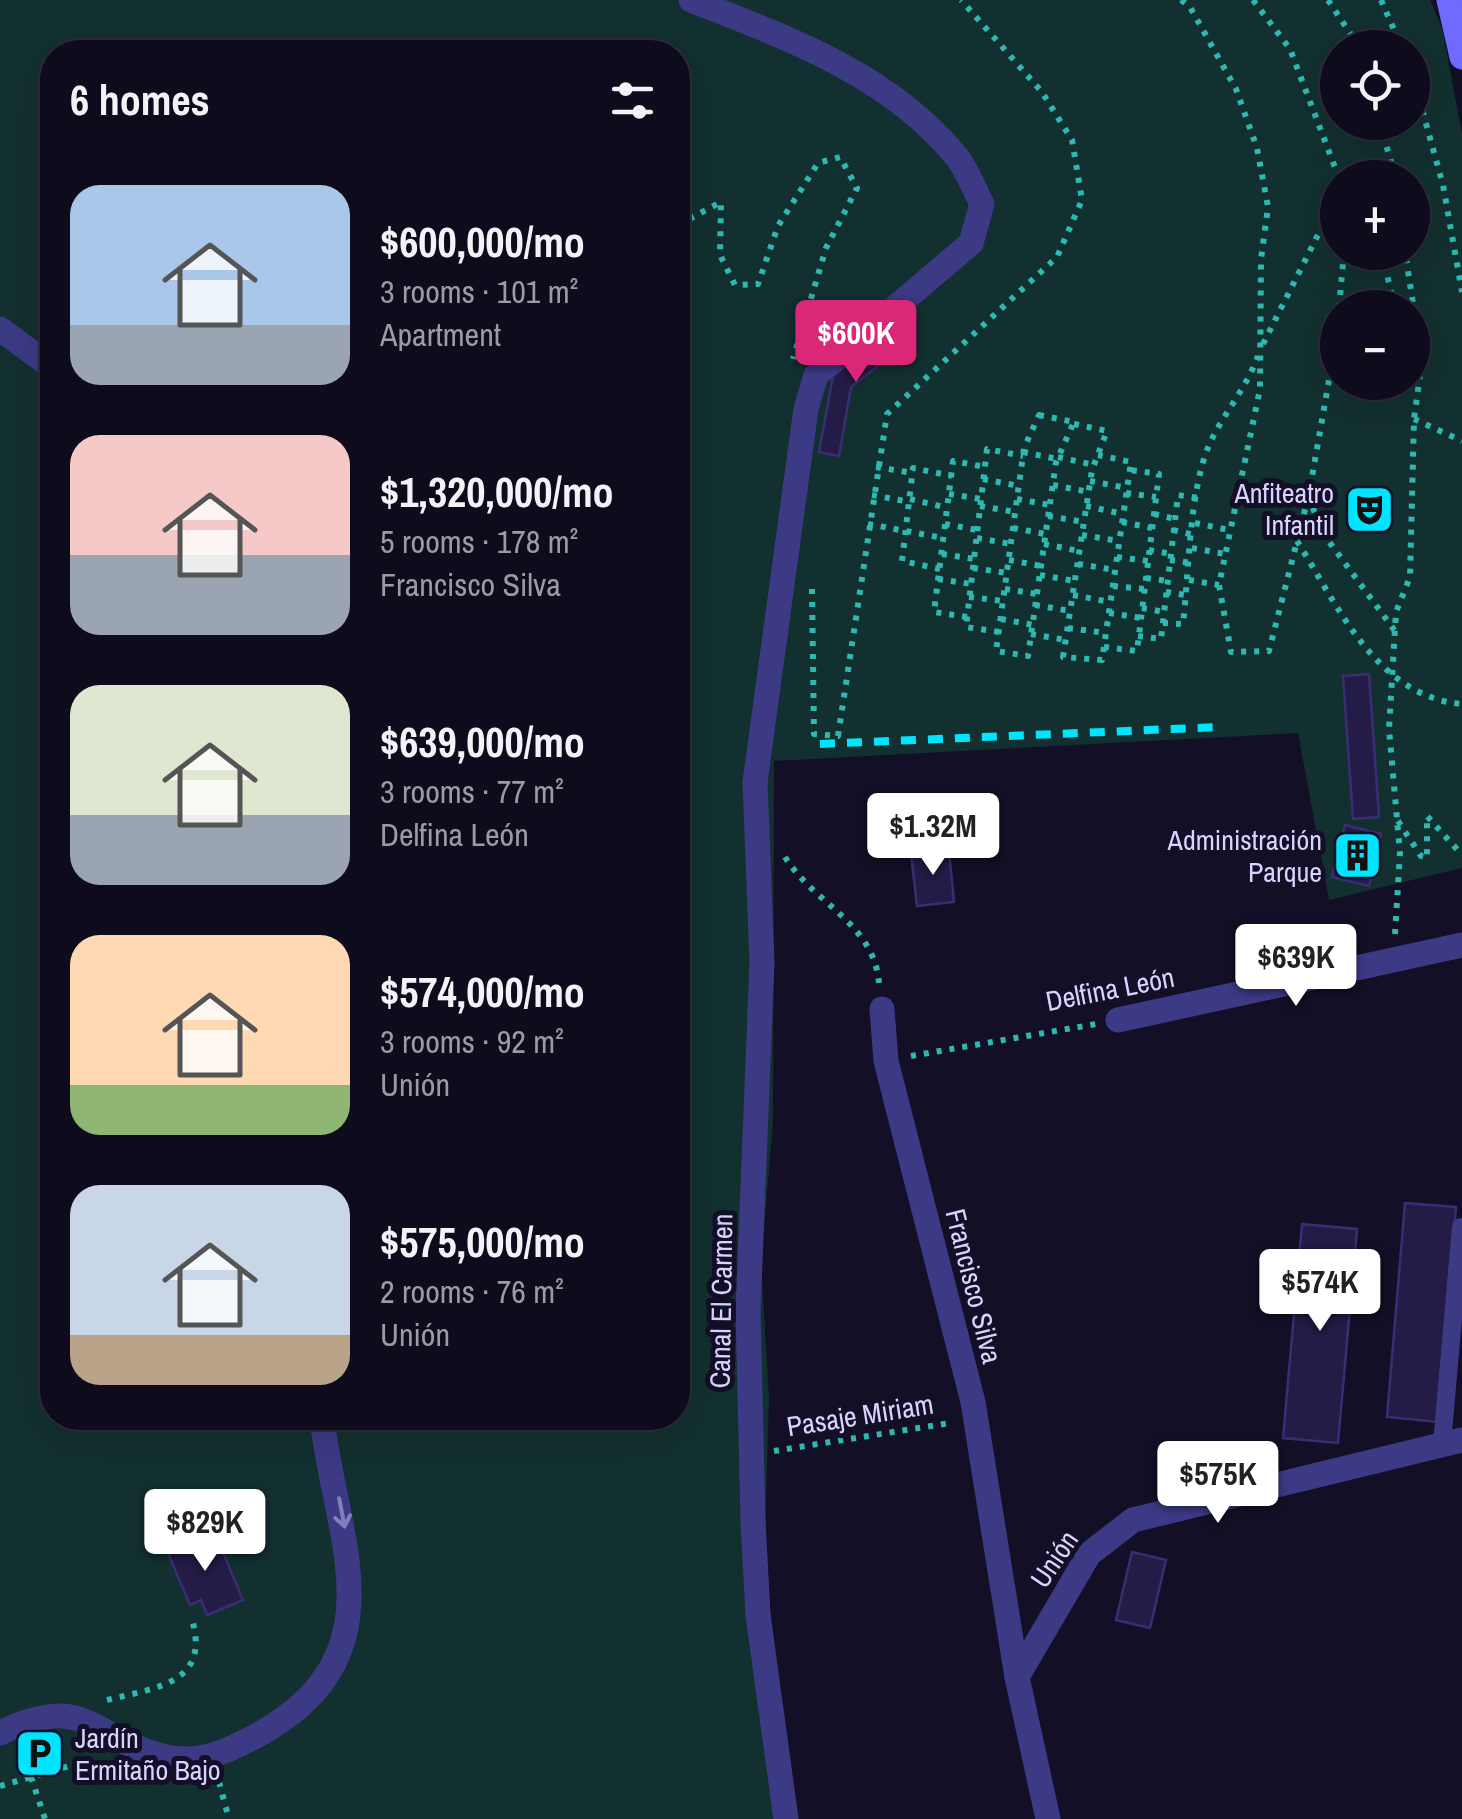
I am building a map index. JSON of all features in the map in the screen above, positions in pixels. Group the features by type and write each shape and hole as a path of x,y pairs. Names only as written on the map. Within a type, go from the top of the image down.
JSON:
{"main road":[{"path":"1449,0 1462,56"}],"street":[{"name":"Canal El Carmen","path":"691,0 817,50 905,105 958,158 982,204 971,243 816,374 806,409 756,782 762,962 748,1312 751,1455 758,1615 786,1819"},
{"path":"0,329 40,358"},
{"name":"Delfina León","path":"1118,1020 1462,945"},
{"name":"Francisco Silva","path":"882,1009 886,1061 976,1419 1017,1677 1048,1819"},
{"path":"0,1733 53,1713 78,1716 164,1757 213,1756 294,1711 326,1680 344,1638 350,1571 324,1430"},
{"name":"Unión","path":"1017,1677 1089,1554 1133,1520 1452,1442"}],"lane":[{"path":"1452,1442 1461,1227"}],"path":[{"path":"812,576 814,734 838,736 876,467 888,414 1058,257 1082,200 1072,140 1042,92 962,0"},
{"path":"1181,0 1199,22 1236,89 1256,148 1268,208 1254,422 1219,585 1231,652 1269,650 1309,494 1326,400"},
{"path":"1253,0 1290,49 1331,160"},
{"path":"1328,0 1348,30"},
{"path":"1380,0 1394,30"},
{"path":"1430,138 1443,185 1462,292"},
{"path":"690,219 721,202 720,256 735,286 758,284 778,226 818,163 840,157 857,188 826,248 793,358 806,409"},
{"path":"1163,623 1183,624 1198,498 1209,446 1246,388 1260,350 1320,231"},
{"path":"1393,960 1400,853 1389,729 1396,612 1410,577 1417,400"},
{"path":"1074,424 1058,458 1028,656 996,650 1023,454 1039,415 1107,430 1094,465 1090,482 1063,658 1102,660 1131,462 1098,455"},
{"path":"1414,419 1462,441"},
{"path":"999,632 966,626 987,449 1094,465"},
{"path":"967,617 934,612 953,461 985,467"},
{"path":"876,467 912,473"},
{"path":"940,568 902,561 912,473 913,468 952,476"},
{"path":"1104,647 1136,651 1159,474 1130,470"},
{"path":"984,479 1019,486"},
{"path":"1090,482 1156,498"},
{"path":"1053,486 1089,492"},
{"path":"949,494 1015,512"},
{"path":"1309,494 1319,528 1395,631"},
{"path":"872,495 948,508"},
{"path":"1138,636 1161,639 1178,496 1198,498"},
{"path":"1017,499 1050,505"},
{"path":"1086,506 1152,528"},
{"path":"1154,514 1175,519"},
{"path":"1048,516 1084,522"},
{"path":"1195,523 1229,530"},
{"path":"868,524 944,538"},
{"path":"946,524 1011,544"},
{"path":"1013,528 1045,534"},
{"path":"1173,530 1194,535"},
{"path":"1082,535 1119,541"},
{"path":"1297,541 1364,644 1392,679 1436,702 1462,704"},
{"path":"1044,544 1079,552"},
{"path":"1192,548 1225,554"},
{"path":"1149,550 1190,563"},
{"path":"942,554 974,559"},
{"path":"1117,557 1148,562"},
{"path":"1009,560 1075,581"},
{"path":"1078,564 1115,570"},
{"path":"973,568 1006,573"},
{"path":"1146,578 1168,581"},
{"path":"938,579 971,584"},
{"path":"1188,580 1219,585"},
{"path":"1113,586 1144,590"},
{"path":"1004,588 1037,594"},
{"path":"1166,592 1186,594"},
{"path":"1073,596 1110,602"},
{"path":"969,597 1003,601"},
{"path":"1036,606 1070,611"},
{"path":"1109,613 1164,612"},
{"path":"1000,619 1066,640"},
{"path":"1067,628 1106,633"},
{"path":"1396,819 1421,856 1426,858 1427,816 1462,855"},
{"path":"784,854 810,890 861,931 878,962 882,1009"},
{"name":"Delfina León","path":"886,1061 1118,1020"},
{"name":"Pasaje Miriam","path":"751,1455 976,1419"},
{"path":"53,1713 177,1680 193,1666 198,1650 191,1616"},
{"path":"213,1756 229,1819"},
{"path":"0,1786 84,1762 119,1764"},
{"path":"32,1777 45,1819"}],"green space":[{"path":"0,0 1430,0 1442,28 1462,133 1462,868 1329,900 1298,733 774,761 773,1123 761,1262 769,1399 764,1563 797,1819 0,1819"}],"building":[{"path":"902,322 914,338 851,387 839,456 819,452 833,376"},
{"path":"1369,674 1379,817 1353,819 1343,676"},
{"name":"Administración Parque","path":"1345,825 1381,834 1369,886 1332,877"},
{"path":"949,851 954,902 917,906 911,854"},
{"path":"1405,1203 1456,1207 1438,1422 1387,1417"},
{"path":"1302,1224 1357,1229 1338,1443 1283,1438"},
{"path":"214,1531 243,1600 207,1615 201,1600 190,1605 167,1551"},
{"path":"1132,1552 1166,1560 1150,1628 1116,1620"}],"railway":[{"path":"820,744 1220,727"}],"place":[{"name":"Anfiteatro Infantil","path":"1369,509"},
{"name":"Administración Parque","path":"1357,856"},
{"name":"Jardín Ermitaño Bajo","path":"40,1754"}]}
